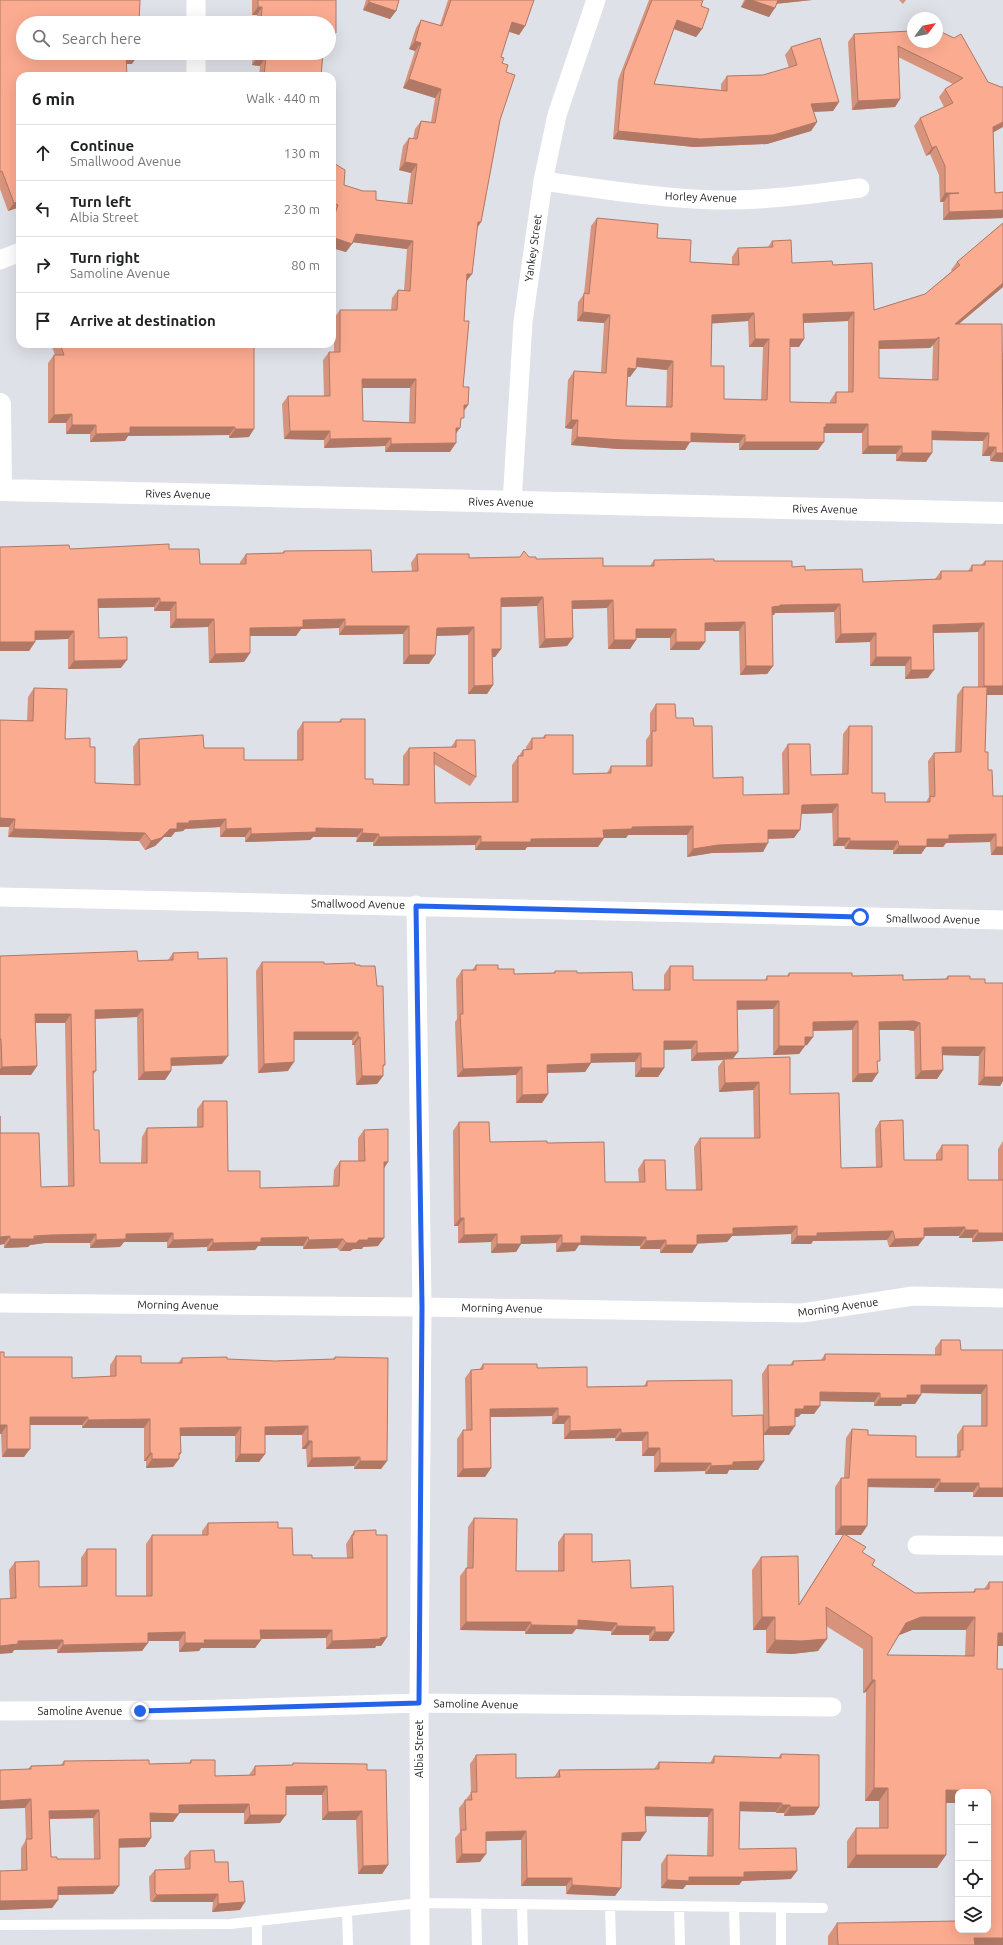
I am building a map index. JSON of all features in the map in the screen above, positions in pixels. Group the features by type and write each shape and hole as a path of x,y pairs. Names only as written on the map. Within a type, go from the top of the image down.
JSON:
{"street":[{"path":"196,0 196,16"},
{"name":"Yankey Street","path":"512,503 523,322 543,181 557,116 596,0"},
{"path":"196,60 196,72"},
{"name":"Horley Avenue","path":"543,181 639,194 716,200 791,196 860,188"},
{"path":"0,260 16,254"},
{"path":"0,404 0,490"},
{"name":"Rives Avenue","path":"0,490 512,503 1003,513"},
{"name":"Smallwood Avenue","path":"0,897 1003,920"},
{"name":"Albia Street","path":"416,906 422,1307 419,1703 420,1945"},
{"name":"Morning Avenue","path":"0,1303 422,1307 802,1313 914,1296 1003,1298"},
{"path":"917,1545 1003,1546"},
{"name":"Samoline Avenue","path":"0,1711 187,1710 419,1703 832,1708"}],"lane":[{"path":"0,1925 230,1924 420,1903 823,1908"},
{"path":"476,1904 477,1945"},
{"path":"522,1905 523,1945"},
{"path":"610,1906 611,1945"},
{"path":"678,1907 680,1945"},
{"path":"734,1907 735,1945"},
{"path":"781,1908 781,1945"},
{"path":"347,1911 348,1945"},
{"path":"257,1922 257,1945"}],"building":[{"path":"0,0 140,0 139,16 16,16 16,60 126,60 127,72 16,72 16,202 14,203 2,171 0,172"},
{"path":"258,0 336,0 336,16 261,16 262,7 258,7"},
{"path":"369,0 399,0 396,11 369,2"},
{"path":"451,0 534,0 525,26 512,22 501,57 504,58 502,63 508,65 506,72 515,75 500,120 481,222 478,222 472,274 467,274 464,321 469,321 463,387 469,387 468,405 464,405 464,418 461,418 460,428 456,428 456,443 391,444 391,438 330,439 330,431 290,431 288,396 330,396 329,352 340,352 340,310 397,310 398,290 410,291 413,241 356,234 352,244 336,238 336,211 338,205 336,204 336,164 345,170 344,185 363,191 376,191 376,200 412,204 417,164 405,162 409,138 417,139 421,121 435,123 441,89 409,79 421,43 415,41 421,20 442,26","holes":["362,379 416,379 415,423 363,421"]},
{"path":"652,0 703,0 701,6 709,9 702,29 677,20 654,84 727,91 727,76 763,75 797,65 791,47 820,38 839,102 811,104 817,122 773,135 700,139 618,131 624,71"},
{"path":"751,0 778,0 775,8"},
{"path":"907,31 907,48 943,48 943,33 954,38 961,34 988,82 1003,87 1003,122 993,127 995,193 1003,192 1003,210 949,212 949,194 959,193 945,193 945,166 936,146 932,148 920,118 953,103 945,89 963,78 898,46 900,99 858,101 854,34"},
{"path":"266,60 322,60 321,72 264,72"},
{"path":"597,218 658,224 657,238 691,240 690,262 739,265 738,248 773,247 772,241 791,240 792,263 832,261 833,265 872,263 874,310 925,294 960,265 957,262 1003,223 1003,283 955,324 1002,324 1003,453 996,453 996,447 988,447 989,433 932,431 932,453 902,453 902,446 868,446 868,424 826,424 826,427 824,427 824,442 745,442 745,435 691,433 691,442 577,437 578,420 571,420 574,371 606,373 610,315 583,312 584,293 589,294","holes":["854,312 853,392 836,392 836,403 790,402 790,339 804,339 803,314","754,313 755,339 769,339 767,400 724,399 724,366 711,366 712,315","939,337 938,380 879,378 879,341 936,339","637,358 673,361 672,407 626,406 628,368 636,369"]},
{"path":"61,348 254,348 254,429 235,429 235,427 130,427 130,433 96,434 96,425 72,425 72,414 54,415 54,355 64,355"},
{"path":"169,544 169,549 199,549 200,564 246,564 246,554 284,553 284,551 371,550 372,572 418,571 417,554 469,554 469,558 520,557 524,551 529,557 536,557 536,559 603,558 603,566 654,566 654,560 714,559 714,561 792,561 792,567 805,566 805,570 862,569 863,582 941,579 941,571 972,571 972,565 985,565 985,561 1003,561 1003,686 984,686 984,623 933,625 934,670 911,670 911,657 876,657 876,633 841,634 840,604 780,605 772,607 773,666 746,666 745,622 705,623 705,642 676,642 676,629 636,629 636,640 614,640 613,600 572,601 573,638 545,639 543,597 501,598 501,649 492,649 493,685 474,686 474,627 437,628 435,655 409,655 409,626 345,626 345,619 303,620 303,627 250,628 250,653 215,654 214,619 176,619 176,602 160,602 160,598 98,599 99,638 127,637 127,660 74,661 74,631 35,631 35,642 0,642 0,547 69,545 70,549"},
{"path":"963,687 987,687 985,752 988,752 988,770 992,770 993,796 1003,796 1003,847 996,847 996,834 949,835 949,839 927,839 927,846 899,846 898,841 850,841 850,838 838,838 838,804 802,805 800,830 768,830 768,843 718,845 693,849 693,826 632,827 632,829 603,830 604,838 531,839 531,842 481,842 481,836 379,837 379,834 362,833 363,829 316,828 316,832 251,834 251,828 226,829 226,819 177,823 177,829 170,829 161,838 151,841 145,833 14,829 15,819 0,818 0,720 33,721 34,688 67,689 65,739 90,738 90,747 95,747 95,783 140,785 139,739 203,735 204,748 244,748 244,760 303,760 303,722 341,722 341,719 365,719 365,779 373,779 373,784 409,785 409,748 456,747 456,740 475,740 476,777 434,752 435,803 518,802 518,756 523,756 523,750 532,749 532,738 545,738 545,735 573,735 573,774 611,773 611,766 652,766 652,731 656,731 656,704 675,704 676,718 693,718 694,726 712,726 713,778 743,777 743,795 789,794 788,744 810,744 811,775 848,774 849,726 872,726 872,793 885,793 885,802 930,802 930,796 934,797 935,795 934,753 961,752"},
{"path":"137,951 138,961 173,960 173,953 198,952 198,959 227,958 228,1056 171,1058 171,1071 144,1072 143,1009 95,1010 96,1071 93,1071 94,1130 99,1130 100,1163 147,1163 147,1128 203,1127 203,1101 227,1101 228,1171 260,1171 260,1188 339,1186 340,1161 365,1161 364,1130 388,1129 388,1162 384,1162 384,1238 368,1238 368,1240 359,1240 356,1243 346,1243 343,1239 309,1240 308,1237 261,1238 261,1242 213,1243 213,1239 173,1240 173,1233 126,1234 126,1239 96,1240 96,1234 34,1236 34,1239 10,1239 10,1236 0,1237 0,1133 39,1133 41,1187 74,1186 71,1014 35,1014 37,1066 2,1067 0,1039 0,956"},
{"path":"262,962 324,962 324,964 355,963 355,965 360,966 375,966 377,986 383,986 385,1065 383,1065 383,1076 362,1076 360,1037 358,1037 358,1032 294,1032 294,1062 264,1064"},
{"path":"476,965 498,965 498,969 514,969 514,974 555,973 555,971 577,971 577,973 632,972 633,990 670,990 670,966 693,966 693,980 767,980 767,976 789,976 789,973 852,973 852,976 903,975 903,980 948,979 948,976 970,976 970,979 985,979 985,983 1003,983 1003,1077 984,1077 985,1047 942,1047 943,1070 921,1071 920,1023 914,1021 879,1022 880,1061 877,1061 878,1073 858,1074 858,1021 813,1022 813,1037 805,1037 805,1046 779,1046 779,1001 737,1001 738,1052 697,1053 697,1041 664,1041 664,1068 641,1068 641,1053 591,1054 591,1063 547,1065 548,1094 522,1095 522,1067 463,1069 460,1014 463,1014 462,970 476,970"},
{"path":"790,1057 790,1094 839,1093 841,1168 882,1167 880,1121 903,1120 904,1160 942,1160 942,1145 968,1145 968,1180 1003,1180 1003,1233 978,1233 978,1230 965,1230 965,1227 924,1228 924,1238 895,1239 893,1231 817,1233 817,1236 797,1236 797,1226 733,1228 733,1234 697,1235 697,1245 666,1245 666,1240 646,1241 646,1237 581,1236 581,1243 562,1243 562,1235 521,1236 521,1244 497,1244 497,1234 464,1235 464,1218 460,1218 459,1122 489,1122 490,1142 604,1142 605,1182 645,1182 644,1160 665,1160 666,1190 702,1190 700,1138 760,1138 759,1082 725,1083 724,1059"},
{"path":"941,1340 960,1340 961,1350 1003,1350 1003,1488 979,1488 979,1483 940,1483 940,1479 868,1479 867,1526 841,1526 841,1478 849,1478 852,1429 868,1430 868,1435 916,1436 916,1457 960,1457 960,1450 963,1450 963,1426 987,1426 987,1385 921,1385 921,1395 907,1395 907,1398 880,1398 880,1393 820,1392 820,1406 804,1406 804,1409 795,1409 795,1426 769,1427 768,1365 793,1365 793,1361 825,1360 825,1354 941,1355"},
{"path":"0,1352 4,1352 4,1357 72,1357 72,1378 116,1376 116,1356 141,1356 141,1363 182,1363 182,1358 227,1357 227,1359 275,1361 335,1359 335,1357 388,1358 387,1461 360,1461 360,1457 312,1458 312,1441 308,1441 308,1426 265,1427 265,1454 240,1454 241,1427 180,1428 181,1453 179,1453 179,1459 152,1459 152,1453 150,1453 150,1419 88,1420 88,1417 30,1417 30,1449 7,1449 7,1425 0,1425"},
{"path":"483,1364 537,1364 537,1368 587,1367 587,1387 647,1386 647,1381 732,1380 732,1416 763,1415 764,1461 733,1462 733,1465 711,1466 711,1463 660,1463 660,1448 648,1448 648,1432 621,1433 621,1429 570,1431 570,1416 558,1416 558,1408 490,1409 491,1468 463,1469 463,1430 472,1430 471,1370 483,1369"},
{"path":"474,1518 517,1519 516,1571 564,1571 564,1534 592,1534 592,1562 630,1560 631,1588 673,1586 674,1632 655,1632 655,1627 617,1626 617,1623 578,1620 578,1626 531,1625 531,1622 466,1622 466,1568 473,1568"},
{"path":"278,1522 278,1528 292,1528 293,1555 312,1555 312,1558 353,1558 352,1535 354,1535 354,1531 376,1530 376,1535 387,1535 387,1637 380,1638 381,1639 332,1641 332,1630 260,1630 261,1640 204,1640 205,1643 185,1643 185,1632 148,1633 148,1643 63,1645 63,1640 18,1641 18,1644 0,1646 0,1599 16,1598 15,1562 39,1561 39,1587 87,1586 87,1549 116,1549 116,1596 152,1596 152,1535 208,1535 208,1523"},
{"path":"844,1534 866,1547 862,1552 875,1560 872,1565 915,1593 975,1592 975,1589 989,1589 989,1582 1003,1582 1003,1633 998,1633 997,1669 1003,1669 1003,1938 974,1938 975,1945 838,1945 837,1923 955,1921 955,1933 991,1933 991,1789 946,1790 946,1855 856,1855 856,1828 888,1828 888,1788 874,1788 875,1680 872,1680 872,1637 826,1607 827,1639 801,1641 775,1640 775,1617 762,1617 761,1557 798,1556 799,1605","holes":["921,1617 975,1617 974,1656 887,1655 906,1623"]},
{"path":"516,1754 516,1778 560,1777 559,1770 659,1769 659,1762 714,1763 714,1756 781,1758 781,1754 819,1755 819,1807 790,1807 790,1805 782,1805 782,1803 740,1802 739,1849 796,1848 797,1871 744,1872 744,1877 689,1877 689,1881 667,1880 667,1855 713,1856 713,1809 645,1807 646,1832 622,1833 621,1888 572,1885 572,1878 527,1878 526,1831 486,1832 486,1854 462,1854 461,1830 466,1830 465,1800 472,1800 471,1792 477,1792 476,1755"},
{"path":"149,1760 149,1764 191,1763 191,1760 215,1760 215,1776 255,1775 255,1766 293,1765 293,1763 367,1764 367,1770 386,1770 388,1865 363,1866 362,1811 328,1812 327,1786 286,1787 286,1815 250,1815 249,1804 179,1805 179,1814 150,1813 151,1838 119,1839 119,1886 58,1887 58,1900 0,1901 0,1871 27,1870 26,1839 32,1839 31,1799 0,1801 0,1770 31,1769 31,1766 64,1765 64,1761","holes":["99,1810 100,1859 57,1859 57,1857 51,1857 49,1811"]},
{"path":"214,1850 215,1862 228,1862 229,1882 243,1881 245,1902 218,1904 218,1894 157,1895 155,1893 155,1870 190,1869 190,1851"}],"route":[{"path":"140,1711 419,1703 422,1307 416,906 860,917"}]}
